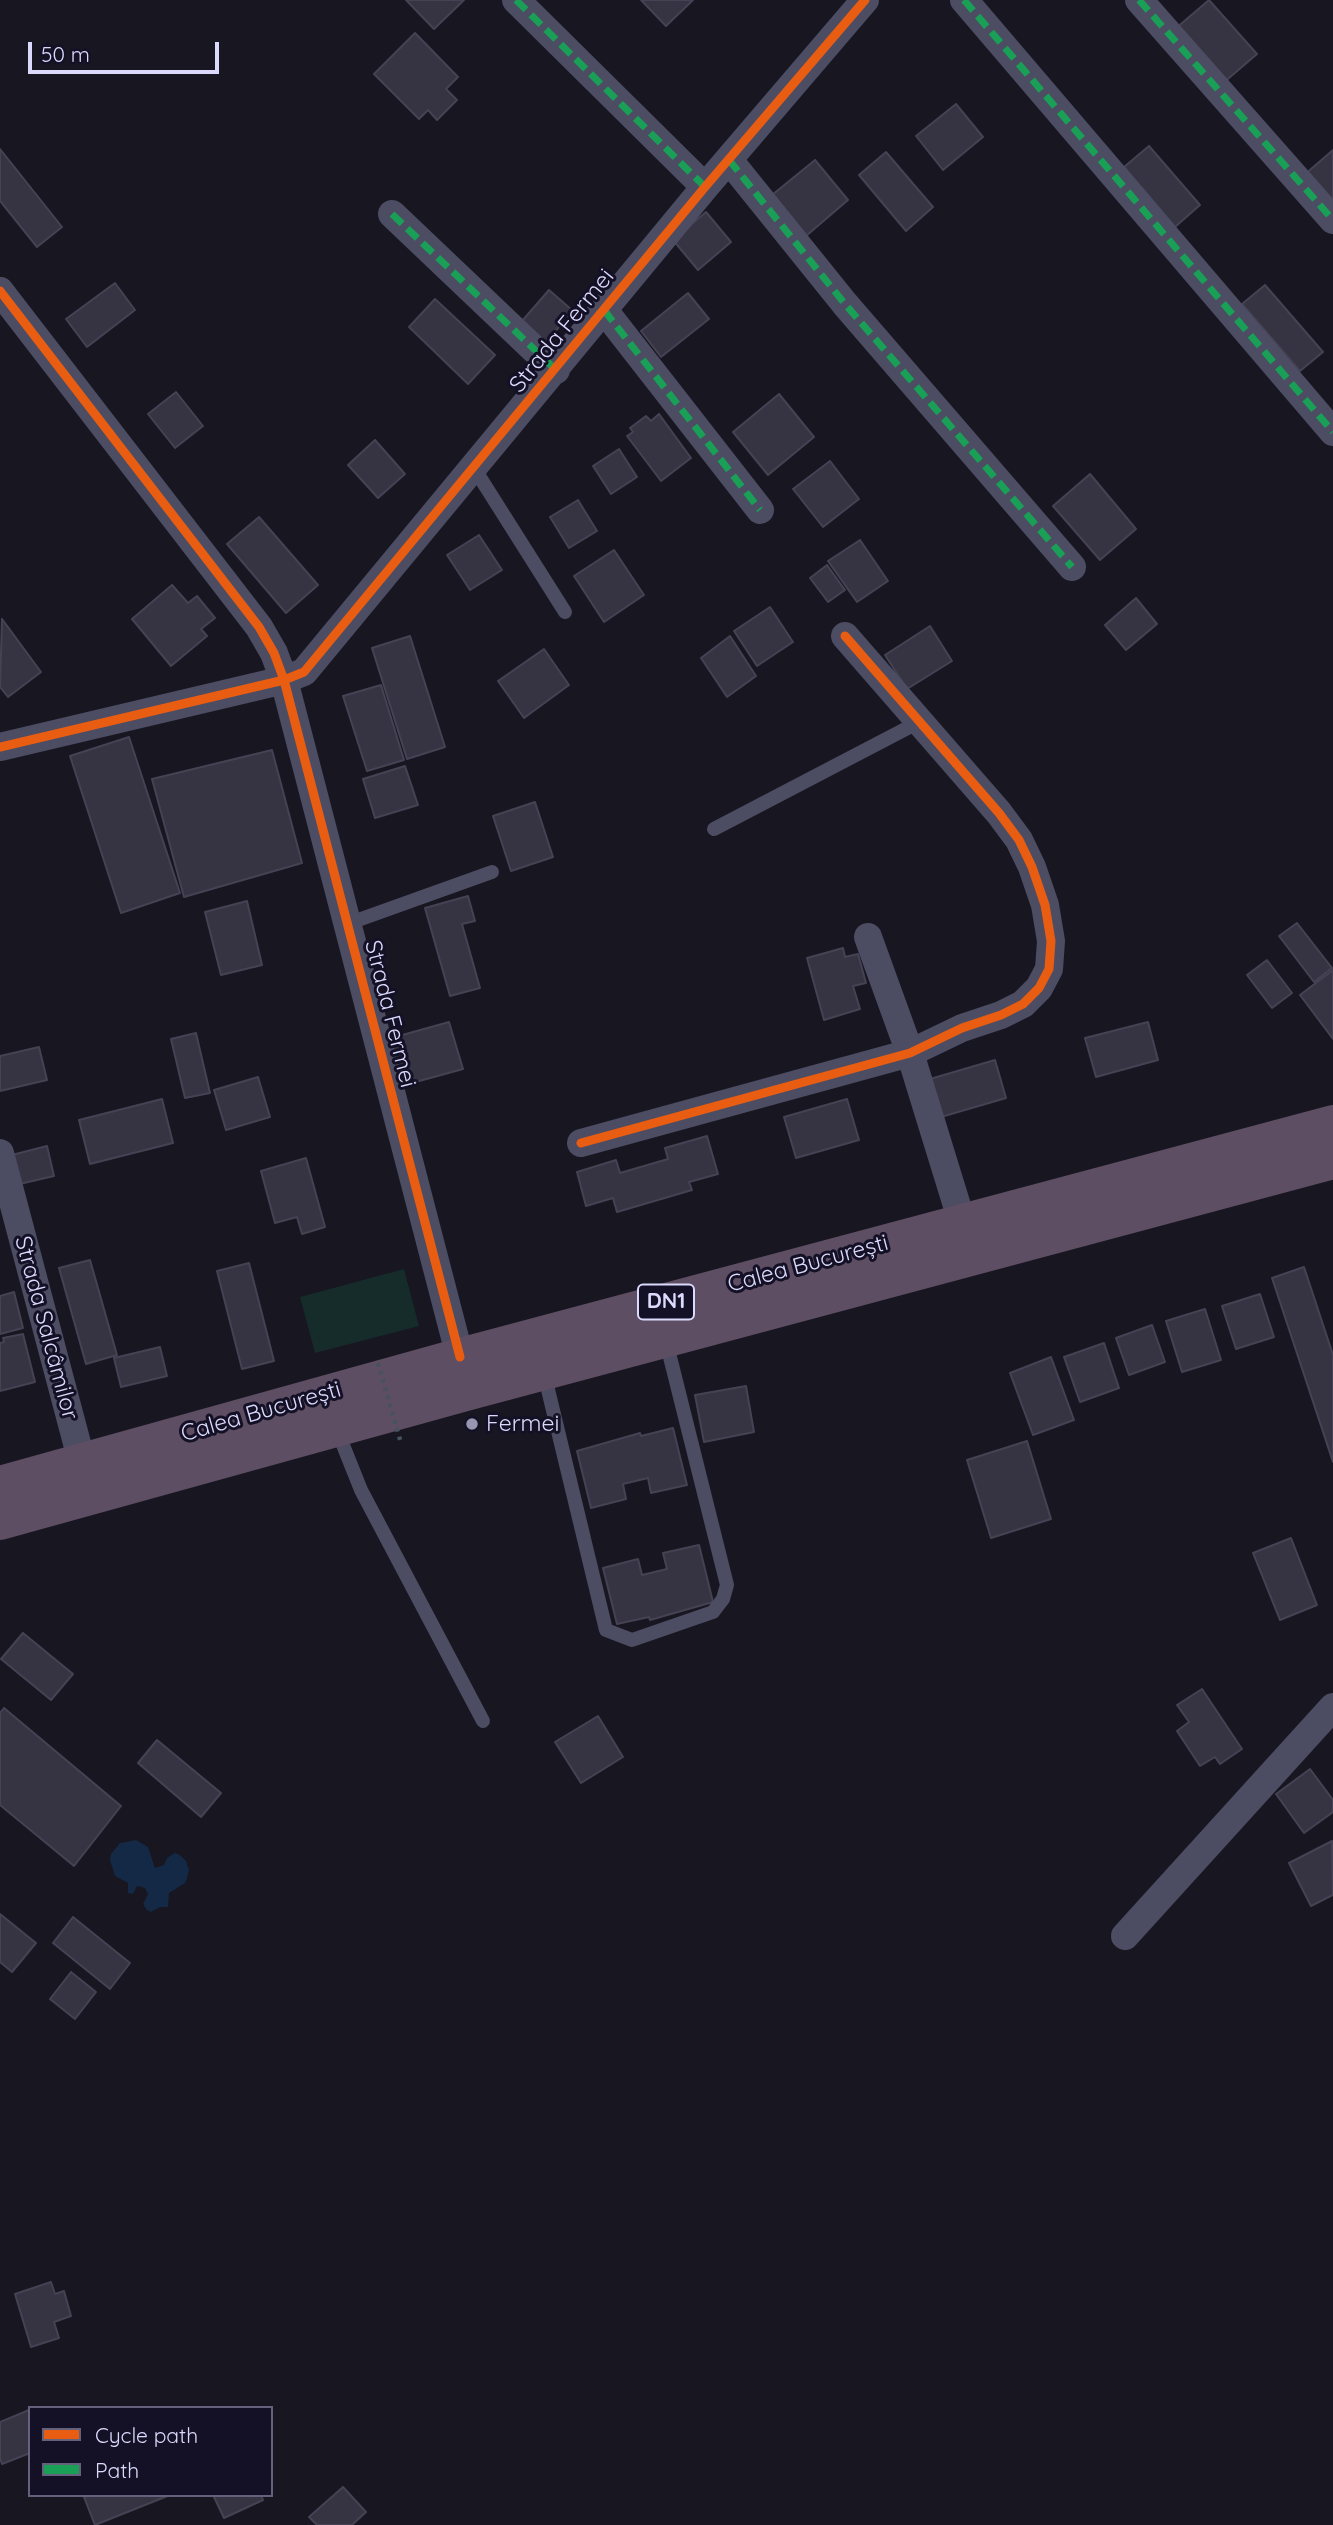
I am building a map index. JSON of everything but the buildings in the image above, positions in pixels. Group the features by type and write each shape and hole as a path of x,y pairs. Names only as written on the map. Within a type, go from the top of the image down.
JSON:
{"highway":[{"name":"Calea București","path":"0,1485 460,1357 1333,1124"},
{"name":"Calea București","path":"0,1521 1333,1160"}],"street":[{"path":"516,0 705,187"},
{"name":"Strada Fermei","path":"284,681 304,672 705,187 864,0"},
{"path":"964,0 1333,432"},
{"path":"1139,0 1333,220"},
{"path":"729,160 845,304 1072,567"},
{"path":"392,214 556,370"},
{"name":"Strada Fermei","path":"0,291 259,627 274,653 284,681 460,1357"},
{"path":"604,310 760,510"},
{"path":"582,1143 911,1053 962,1028 1001,1015 1023,1004 1039,988 1049,969 1052,941 1045,905 1032,867 1018,840 999,813 845,636"},
{"path":"0,747 284,681"},
{"path":"868,937 911,1053 962,1222"},
{"name":"Strada Salcâmilor","path":"0,1153 82,1462"},
{"path":"1125,1936 1329,1723"}],"lane":[{"path":"474,468 565,612"},
{"path":"713,829 919,722"},
{"path":"347,924 492,872"},
{"path":"544,1372 606,1630 632,1640 713,1612 723,1599 727,1585 665,1340"},
{"path":"336,1429 361,1490 483,1721"}],"path":[{"path":"378,1363 401,1443"}],"green space":[{"path":"404,1269 419,1326 315,1353 300,1297"}],"water":[{"path":"136,1840 148,1847 155,1868 164,1865 167,1858 175,1853 186,1861 189,1870 187,1878 185,1883 169,1893 168,1907 160,1907 151,1912 147,1910 143,1904 148,1894 145,1888 137,1886 133,1894 128,1893 128,1883 115,1876 111,1854 120,1843"}],"marked path":[{"path":"516,0 705,187"},
{"path":"964,0 1333,432"},
{"path":"1139,0 1333,220"},
{"path":"729,160 845,304 1072,567"},
{"path":"392,214 556,370"},
{"path":"604,310 760,510"}],"cycle path":[{"path":"0,747 284,680 304,672 705,187 865,0"},
{"path":"0,291 259,627 274,653 284,680 460,1357"},
{"path":"581,1143 910,1053 962,1028 1001,1015 1023,1004 1039,988 1049,969 1051,941 1045,905 1019,840 999,813 845,636"}],"place":[{"name":"Fermei","path":"472,1424"}]}
